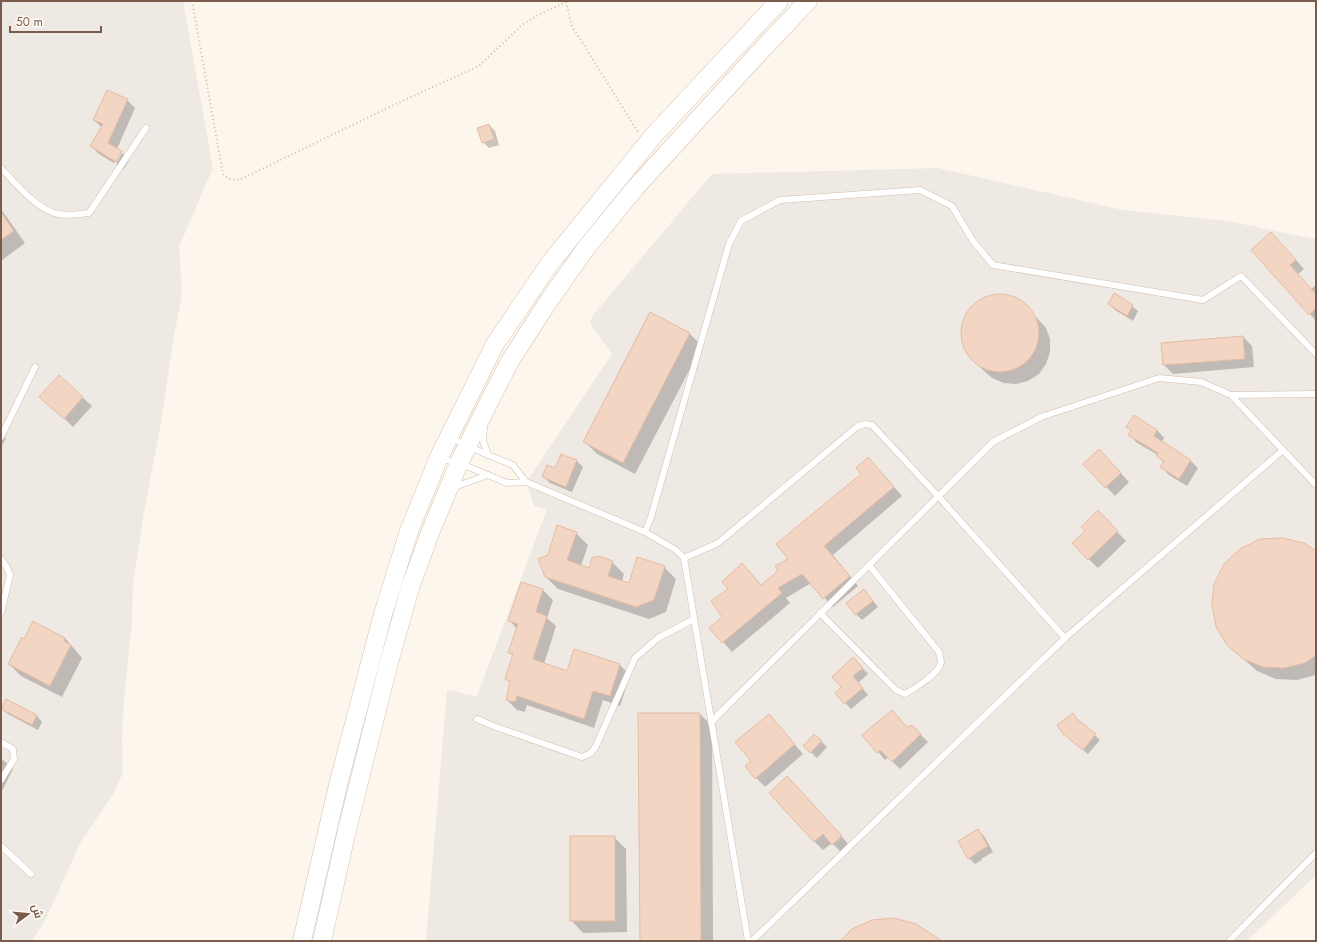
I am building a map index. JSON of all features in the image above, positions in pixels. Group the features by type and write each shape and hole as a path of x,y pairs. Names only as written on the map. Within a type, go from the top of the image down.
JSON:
{"main road":[{"path":"302,941 338,785 383,614 409,531 438,457 495,344 550,263 646,145 779,1"},
{"path":"322,941 357,790 388,666 410,588 430,533 459,463 510,361 546,305 586,248 636,187 808,1"},
{"path":"338,785 357,790"}],"lane":[{"path":"1,168 31,200 53,213 72,216 89,213 146,128"},
{"path":"645,532 654,509 729,244 741,221 780,200 920,190 952,206 973,241 993,264 1203,300 1241,276 1316,354"},
{"path":"1,437 35,367"},
{"path":"711,722 993,442 1042,417 1159,378 1201,382 1231,395 1316,486"},
{"path":"1231,395 1316,394"},
{"path":"488,404 483,441 488,455"},
{"path":"684,558 718,544 858,426 865,424 872,425 938,496 1065,638"},
{"path":"449,437 513,465 526,482"},
{"path":"752,941 1065,638 1283,450"},
{"path":"438,457 459,463 507,483 526,482 645,532 676,550 684,558 748,941"},
{"path":"449,489 488,476"},
{"path":"1,559 10,574 1,613"},
{"path":"820,613 896,690 905,694 913,690 936,671 941,662 939,652 869,565"},
{"path":"477,719 582,757 591,753 596,746 635,658 658,638 694,619"},
{"path":"1,742 13,749 14,759 1,780"},
{"path":"1,846 31,874"},
{"path":"1229,941 1316,853"}],"path":[{"path":"192,1 223,174 229,179 239,180 400,102 479,66 522,24 566,2 572,26 646,145"}],"shaded area":[{"path":"1,1 183,1 213,168 179,247 182,294 161,422 144,512 133,585 132,621 122,735 123,773 113,794 80,843 46,919 32,941 1,941"},
{"path":"938,168 1123,210 1227,221 1316,239 1316,875 1247,941 426,941 447,690 477,696 547,509 534,506 526,482 612,354 592,327 590,321 594,314 712,174"}],"building":[{"path":"107,90 128,99 108,143 122,151 116,162 90,146 103,124 93,120"},
{"path":"489,124 494,139 482,143 477,128"},
{"path":"1,212 14,231 1,240"},
{"path":"1271,232 1296,260 1290,265 1316,294 1316,308 1309,315 1251,250"},
{"path":"1114,293 1133,305 1127,316 1108,304"},
{"path":"1000,294 1015,297 1028,305 1036,318 1039,333 1036,348 1028,361 1015,369 1000,372 985,369 972,361 964,348 961,333 964,318 972,305 985,297"},
{"path":"650,312 690,333 623,463 583,442"},
{"path":"1243,336 1245,359 1163,365 1161,343"},
{"path":"59,375 83,397 64,419 39,397"},
{"path":"1134,415 1157,430 1154,436 1191,460 1179,479 1160,467 1164,461 1156,456 1158,453 1128,435 1131,430 1126,427"},
{"path":"1099,449 1121,473 1105,488 1083,464"},
{"path":"561,454 577,460 566,487 542,477 547,465 555,468"},
{"path":"868,457 894,487 824,546 850,576 823,599 802,574 778,588 782,593 722,643 709,628 722,617 711,601 728,589 722,582 742,563 761,585 778,571 775,566 788,559 776,544 861,474 856,468"},
{"path":"1098,510 1118,531 1088,560 1072,543 1085,531 1081,527"},
{"path":"557,525 577,532 567,560 589,568 592,558 598,556 613,561 608,576 629,583 637,557 665,566 654,600 636,607 545,577 538,559 548,555"},
{"path":"1282,538 1304,543 1316,551 1316,655 1305,663 1284,668 1263,667 1243,659 1227,645 1216,627 1212,605 1214,584 1224,564 1240,549 1260,539"},
{"path":"521,582 543,589 536,612 547,616 533,659 567,671 574,649 620,664 610,696 593,691 584,719 517,696 515,702 506,700 510,681 505,679 513,654 508,653 518,624 508,621"},
{"path":"864,589 873,601 855,615 846,603"},
{"path":"33,621 65,638 64,641 71,645 50,686 8,664 22,637 24,639"},
{"path":"853,657 863,668 853,676 863,688 844,704 835,693 841,687 832,677"},
{"path":"6,699 37,715 32,725 1,709"},
{"path":"892,710 907,727 912,725 921,734 892,762 880,750 877,753 862,735"},
{"path":"638,713 700,713 701,941 640,941"},
{"path":"1073,713 1077,719 1096,734 1083,750 1063,734 1057,725"},
{"path":"769,714 795,744 755,779 745,766 751,761 735,742"},
{"path":"814,734 822,741 810,753 803,746"},
{"path":"787,776 842,836 832,845 823,834 814,842 769,793"},
{"path":"978,829 988,846 968,859 958,841"},
{"path":"570,836 615,836 615,921 570,921"},
{"path":"894,918 916,924 942,941 840,941 852,929 872,920"}]}
